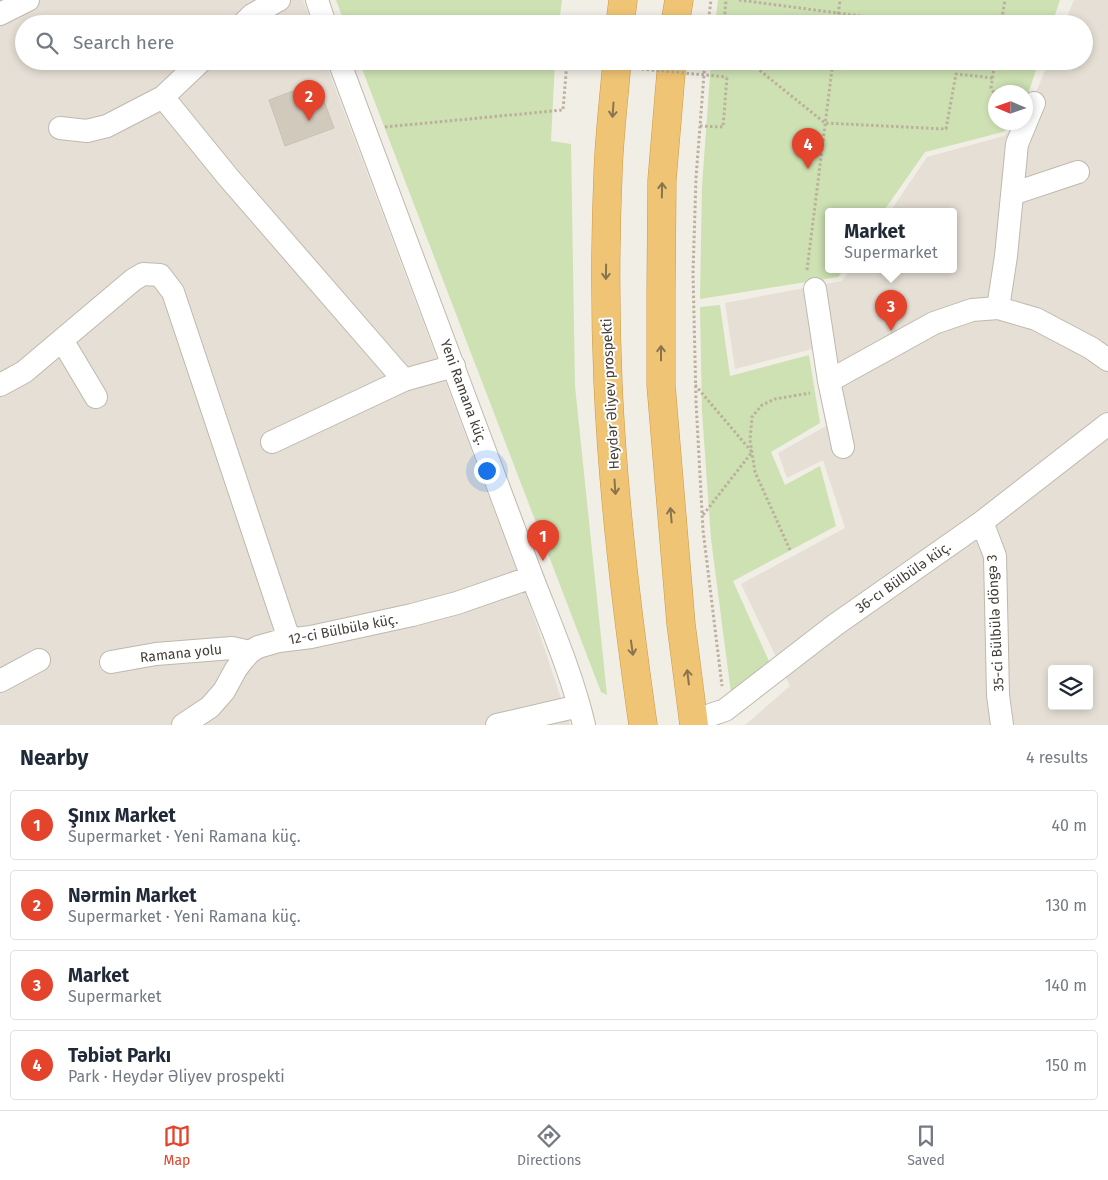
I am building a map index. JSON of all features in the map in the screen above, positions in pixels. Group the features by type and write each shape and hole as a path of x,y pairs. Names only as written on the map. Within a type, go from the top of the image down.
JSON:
{"highway":[{"path":"621,15 623,0"},
{"path":"676,15 679,0"},
{"name":"Heydər Əliyev prospekti","path":"616,70 608,173 606,286 608,382 616,501 629,628 643,725"},
{"path":"671,70 662,180 661,385 681,624 693,723"}],"street":[{"path":"0,14 28,0"},
{"path":"248,13 279,0"},
{"path":"317,0 322,15"},
{"path":"60,128 87,132 107,126 163,97 192,70"},
{"name":"Yeni Ramana küç.","path":"342,70 532,577 566,662 582,716"},
{"path":"163,97 228,177 404,380"},
{"path":"998,308 1006,256 1017,144 1034,103"},
{"path":"1012,194 1078,172"},
{"path":"0,385 24,372 133,280 144,274 160,275 173,292 289,639"},
{"path":"811,281 843,447"},
{"path":"829,381 934,323 972,310 998,308 1036,319 1091,348 1108,360"},
{"path":"62,340 96,397"},
{"path":"272,442 404,380 454,366"},
{"name":"36-cı Bülbülə küç.","path":"693,723 726,718 835,625 982,522 1108,424"},
{"name":"35-ci Bülbülə döngə 3","path":"982,522 995,556 998,695 1002,725"},
{"name":"12-ci Bülbülə küç.","path":"250,652 258,647 289,639 311,637 412,615 457,603 532,577"},
{"name":"Ramana yolu","path":"111,662 156,654 232,648 250,652"},
{"path":"183,725 210,706 224,691 236,669 250,652"},
{"path":"0,681 39,660"},
{"path":"497,725 582,716"}],"path":[{"path":"709,15 711,0"},
{"path":"725,15 726,0"},
{"path":"739,0 854,15"},
{"path":"839,13 840,0"},
{"path":"1002,15 1005,0"},
{"path":"364,129 563,110 566,70"},
{"path":"647,70 727,78 723,127 700,126"},
{"path":"704,70 696,178 693,273 695,385 703,530 726,718"},
{"path":"759,70 825,123 946,129 956,74 993,78"},
{"path":"811,281 825,123 832,70"},
{"path":"992,85 994,70"},
{"path":"790,550 755,472 750,440 752,418 762,405 775,399 815,392 829,381"},
{"path":"695,385 752,452"},
{"path":"702,516 752,452"}],"shaded area":[{"path":"0,0 303,0 309,15 15,15 15,70 328,70 534,617 570,725 0,725"},
{"path":"1074,0 1108,0 1108,725 745,725 790,686 741,584 845,528 823,460 787,478 778,453 826,426 812,349 735,369 725,303 842,281 848,273 957,273 957,208 893,208 927,157 1004,136 1012,130 1033,130 1033,98 1045,70 1093,70 1093,15 1068,15"}],"green space":[{"path":"336,0 562,0 560,15 342,15"},
{"path":"718,0 1060,0 1055,15 716,15"},
{"path":"362,70 555,70 551,141 571,144 575,386 607,695 601,692"},
{"path":"710,70 1036,70 1031,85 988,85 988,130 1006,130 1003,132 925,152 886,208 825,208 825,273 841,273 838,277 700,299 702,186"},
{"path":"720,305 730,376 809,355 820,423 771,452 785,485 820,466 836,526 733,581 772,668 732,701 711,539 702,412 700,307"}],"building":[{"path":"317,82 334,128 285,146 269,100"}],"place":[{"name":"Nərmin Market","path":"309,121"},
{"name":"Təbiət Parkı","path":"808,169"},
{"name":"Market","path":"891,331"},
{"name":"Şınıx Market","path":"543,561"}]}
